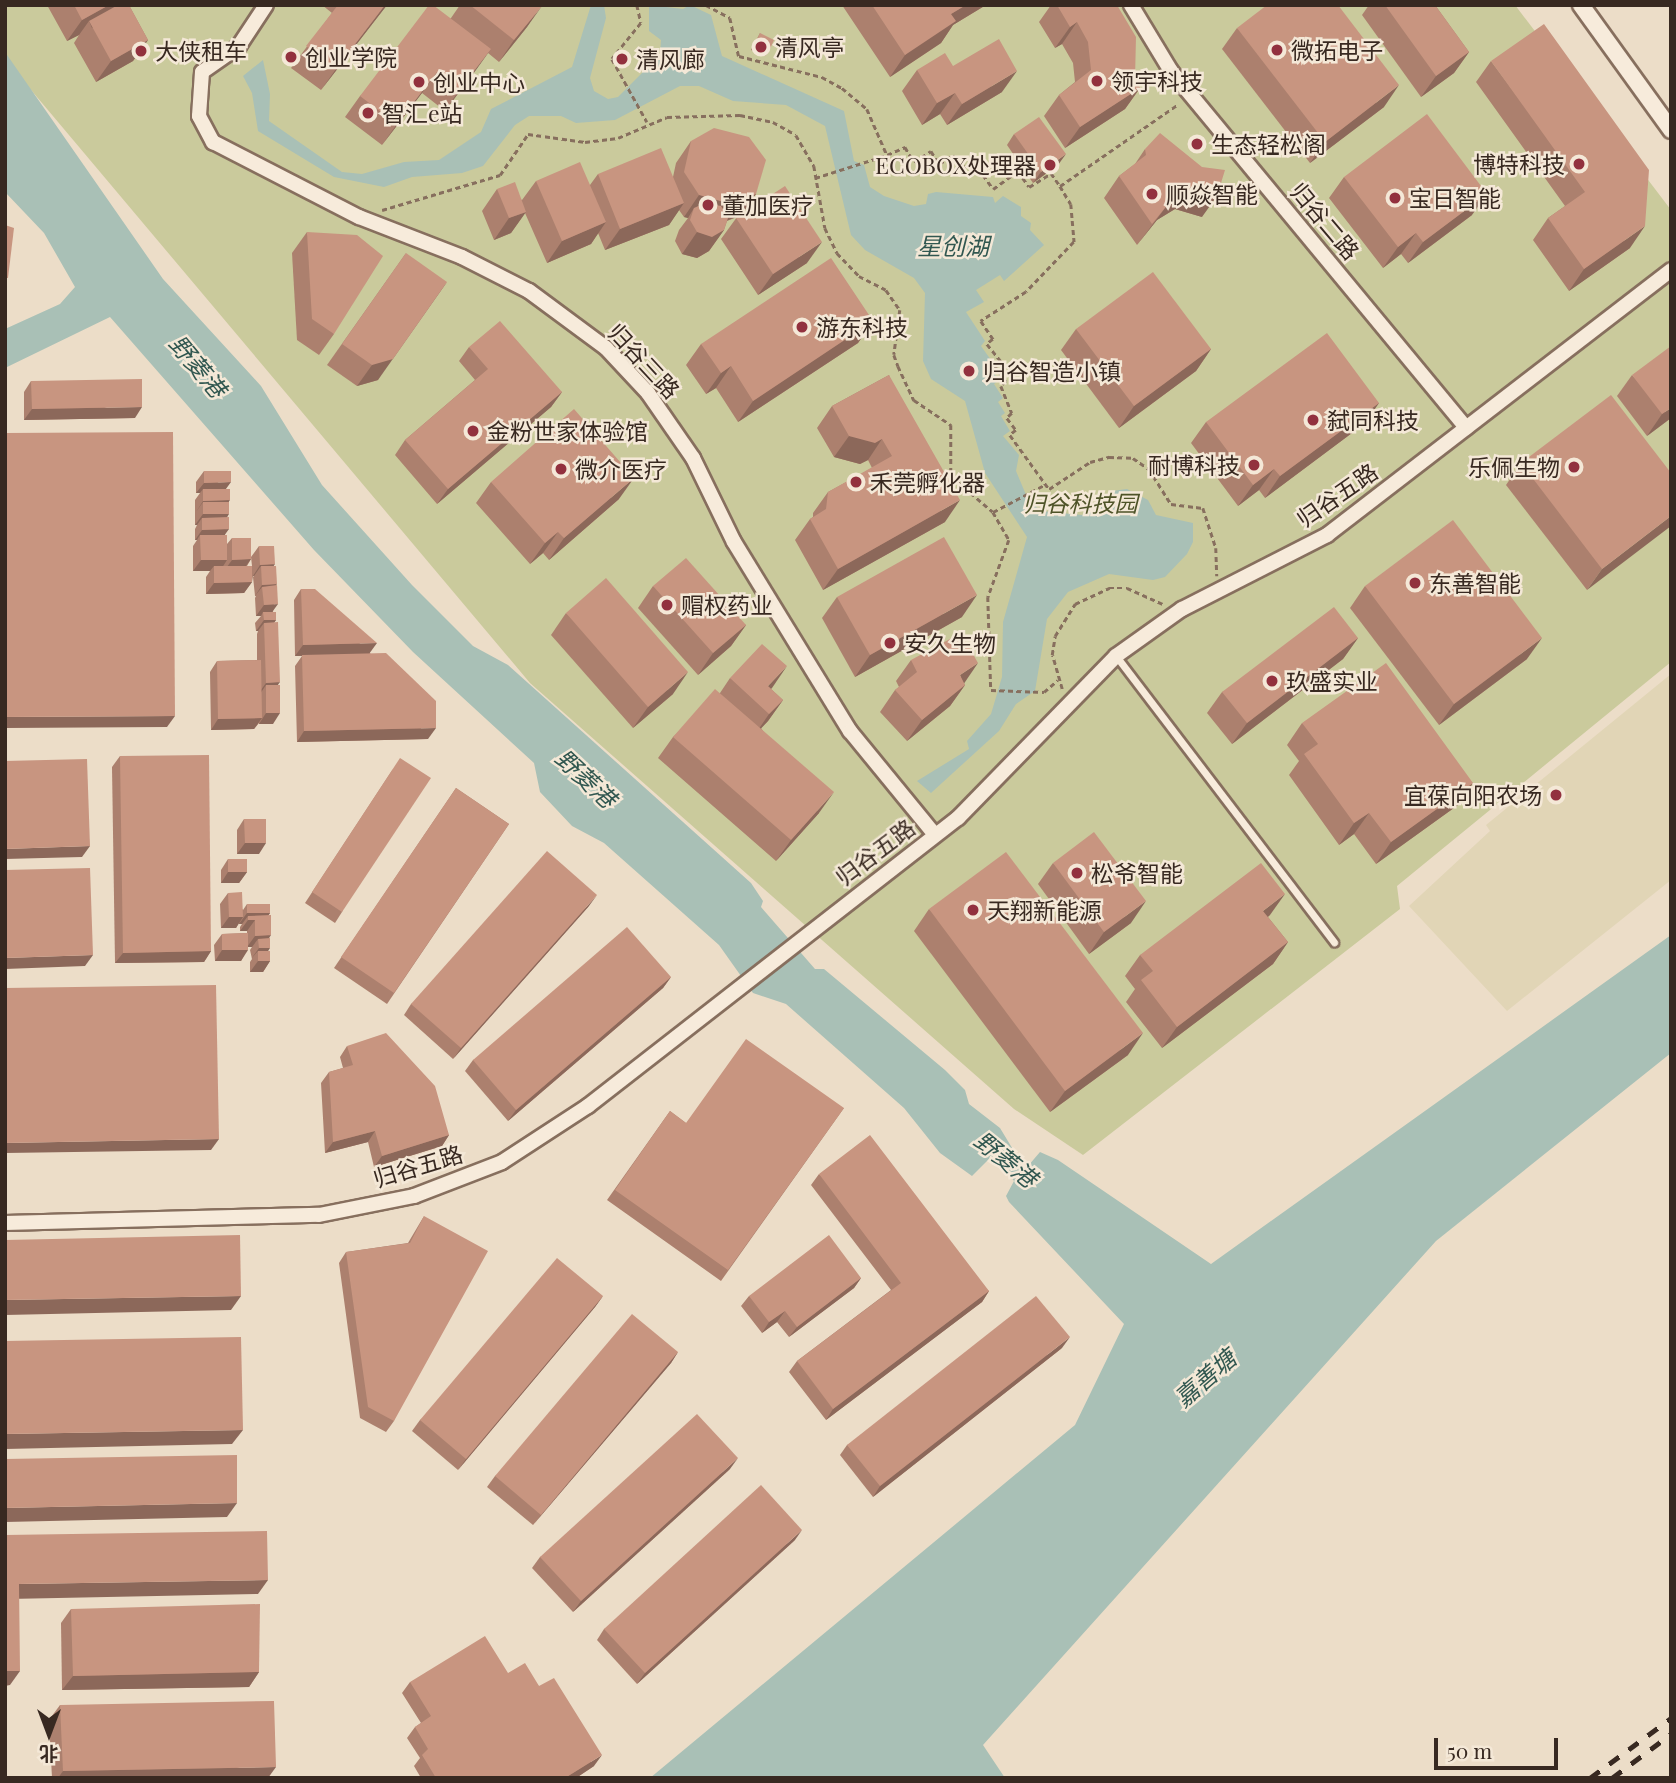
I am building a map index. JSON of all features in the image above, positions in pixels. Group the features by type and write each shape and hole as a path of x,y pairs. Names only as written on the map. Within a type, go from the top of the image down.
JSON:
{"street":[{"name":"归谷三路","path":"266,5 239,46 202,72 199,116 213,142 359,217 462,257 529,290 606,348 648,393 693,458 734,542 850,731 935,835"},
{"name":"归谷二路","path":"1131,5 1191,95 1466,428"},
{"path":"1581,5 1671,130"},
{"name":"归谷五路","path":"5,1223 319,1215 414,1196 502,1162 589,1106 845,903 958,818 1116,656 1182,609 1327,535 1671,270"}],"lane":[{"path":"1116,656 1334,942"}],"path":[{"path":"637,5 641,23 612,59 646,122"},
{"path":"706,5 730,18 739,56 822,77 842,88 867,109 887,155"},
{"path":"1060,186 1191,95"},
{"path":"359,217 500,174 528,134 585,142 618,138 646,122 667,117 740,115 773,122 796,135 814,166 825,228 837,253 859,276 886,290 900,310 894,355 914,400 951,425 951,476 963,491 993,512 1009,540 988,597 990,690 1044,692 1058,680"},
{"path":"815,178 874,160 905,147 914,162 931,151 939,164 953,155 961,169 973,161 993,189 1018,172 1029,187 1051,173 1071,204 1074,242 1026,292 981,321 993,339 987,344 1001,361 995,366 1006,381 1001,386 1012,413 1007,418 1016,430 1010,435 1049,489 1090,462 1133,458 1149,469 1171,505 1203,508 1216,548 1217,591"},
{"path":"993,512 1046,484"},
{"path":"1071,700 1058,680 1052,655 1055,636 1062,619 1090,594 1127,588 1149,594 1168,607"}],"shaded area":[{"path":"1671,674 1671,880 1507,1011 1409,906 1490,831 1486,825"}],"green space":[{"name":"归谷科技园","path":"5,5 1515,5 1671,210 1671,662 1397,886 1400,909 1083,1155 1014,1109 530,683 5,59"}],"water":[{"name":"星创湖","path":"591,5 604,5 606,18 590,78 594,91 608,99 618,97 660,55 661,40 649,31 649,5 683,9 690,5 711,15 722,56 844,111 854,161 864,165 870,187 884,196 914,206 926,204 928,194 936,192 993,197 995,203 1003,196 1021,207 1021,216 1031,223 1030,230 1044,245 1004,281 1000,275 976,290 984,302 966,312 985,341 981,346 991,360 987,364 999,380 994,384 1003,398 998,402 1005,413 1001,416 1010,431 1003,436 1019,455 1016,471 1029,502 1042,511 1082,515 1112,491 1127,489 1148,500 1156,515 1193,523 1193,542 1187,554 1165,577 1153,580 1109,574 1068,592 1047,619 1035,691 1016,704 999,731 931,793 917,781 969,749 967,741 991,714 1002,677 1003,622 1027,537 985,473 965,401 931,379 923,361 925,293 914,278 865,250 851,235 825,126 786,105 733,101 699,86 680,86 615,120 576,123 561,116 529,116 515,125 483,166 462,173 412,177 384,187 334,177 258,131 252,93 243,76 263,60 270,94 269,121 342,172 362,174 404,162 439,160 481,132 491,109 572,67"},
{"path":"5,52 163,279 261,386 322,485 412,585 473,646 508,665 751,883 763,901 761,907 815,969 824,969 945,1070 965,1090 969,1104 1000,1128 1023,1166 1028,1166 1040,1152 1058,1160 1211,1264 1671,935 1671,1053 1436,1241 983,1745 1005,1778 650,1778 1075,1425 1124,1324 1009,1202 1006,1196 1014,1181 1003,1166 989,1159 972,1176 940,1153 904,1108 786,1004 753,993 719,945 604,843 572,826 540,792 534,763 413,652 314,550 110,317 5,368 5,329 60,304 75,287 44,233 5,192"}],"building":[{"path":"74,5 109,5 82,20"},
{"path":"118,5 129,5 148,40 111,61 89,21"},
{"path":"338,5 385,5 336,69 306,46"},
{"name":"创业中心","path":"429,5 433,5 491,49 460,89 437,72 397,124 360,96"},
{"path":"470,5 541,5 542,6 514,40"},
{"path":"872,5 966,5 951,14 956,21 905,55"},
{"path":"1057,5 1117,5 1136,37 1135,79 1140,88 1080,127 1059,95 1091,70 1088,42 1077,22 1070,27"},
{"path":"1267,5 1338,5 1399,85 1325,142 1237,28"},
{"path":"1385,5 1435,5 1469,52 1436,76"},
{"path":"1544,24 1649,170 1645,226 1584,269 1548,218 1585,192 1491,61"},
{"name":"清风亭","path":"760,33 774,40 768,53 754,46"},
{"path":"999,39 1017,71 962,104 955,93 937,103 917,70 945,53 953,66"},
{"path":"1427,114 1487,194 1423,242 1416,233 1398,247 1344,177"},
{"path":"1039,117 1066,154 1041,172 1014,134"},
{"path":"714,128 749,137 766,160 756,194 731,204 699,195 684,172 691,141"},
{"path":"1160,133 1202,167 1225,170 1217,196 1190,187 1172,199 1152,224 1119,176 1146,155 1145,149"},
{"path":"661,148 684,203 620,229 598,174"},
{"path":"580,162 606,222 562,241 536,181"},
{"path":"515,182 526,212 509,218 497,189"},
{"path":"785,186 822,242 773,274 736,218"},
{"path":"705,203 721,206 728,218 724,230 712,237 697,232 690,220 694,208"},
{"path":"5,225 14,228 8,278 5,278"},
{"path":"307,232 357,235 383,256 334,334 312,319"},
{"path":"406,253 447,282 393,359 372,365 342,344"},
{"path":"831,258 873,321 753,401 731,366 721,373 701,344"},
{"path":"1153,272 1211,349 1134,406 1076,329"},
{"name":"金粉世家体验馆","path":"500,321 562,392 448,489 405,440 488,369 469,347"},
{"path":"1327,333 1379,403 1280,476 1274,469 1253,485 1206,422"},
{"path":"1671,346 1671,408 1662,414 1632,375"},
{"path":"889,375 960,500 838,569 810,519 826,509 828,492 892,456 882,439 875,443 849,436 832,406"},
{"path":"142,379 142,407 32,409 31,381"},
{"path":"1611,395 1671,473 1671,516 1602,569 1521,463"},
{"path":"574,409 634,478 564,538 558,532 545,543 491,482"},
{"path":"173,432 175,716 5,717 5,433"},
{"path":"204,471 231,471 231,482 204,483"},
{"path":"203,489 230,489 230,500 203,501"},
{"path":"203,502 229,502 229,514 203,514"},
{"path":"229,517 229,529 202,530 202,518"},
{"path":"1453,520 1542,638 1454,704 1365,586"},
{"path":"200,535 227,535 227,560 201,560"},
{"path":"944,537 977,595 870,655 837,597"},
{"path":"232,538 251,538 251,559 232,560"},
{"path":"259,546 274,546 275,564 260,565"},
{"path":"686,558 746,625 713,653 653,586"},
{"path":"214,566 252,566 252,582 214,583"},
{"path":"261,566 276,566 277,584 262,585"},
{"path":"606,578 688,672 648,707 566,613"},
{"path":"277,585 278,604 264,605 262,587"},
{"path":"301,589 315,589 377,643 303,645"},
{"path":"1334,607 1358,638 1247,723 1222,692"},
{"path":"263,612 276,612 276,620 264,620"},
{"path":"278,622 280,682 266,683 264,623"},
{"path":"961,633 978,663 960,675 965,685 922,720 895,690 917,672 911,660"},
{"path":"762,644 787,666 768,686 783,700 769,714 730,678"},
{"path":"386,653 436,701 436,728 304,731 302,655"},
{"path":"261,660 262,718 218,719 217,661"},
{"path":"1386,663 1473,783 1391,842 1369,813 1354,823 1304,754 1318,744 1302,723"},
{"path":"266,685 280,685 280,713 266,713"},
{"path":"715,689 834,792 791,840 673,737"},
{"path":"209,755 211,951 123,953 120,756"},
{"path":"400,758 431,778 342,912 312,892"},
{"path":"87,759 90,846 5,849 5,761"},
{"path":"456,788 509,824 394,993 341,957"},
{"path":"244,819 266,819 266,843 245,843"},
{"path":"1094,832 1146,901 1104,932 1053,863"},
{"path":"547,851 597,895 461,1048 411,1004"},
{"path":"1006,852 1143,1033 1065,1091 929,909"},
{"path":"228,859 247,859 247,872 228,872"},
{"path":"1261,863 1285,894 1263,911 1288,942 1177,1027 1141,980 1153,971 1140,955"},
{"path":"90,868 93,955 5,958 5,870"},
{"path":"242,892 243,917 229,917 228,893"},
{"path":"247,904 270,904 270,913 247,913"},
{"path":"271,915 271,935 255,936 255,920 248,920 248,916"},
{"path":"627,927 671,977 516,1110 473,1060"},
{"path":"248,933 248,950 222,950 222,934"},
{"path":"270,938 270,948 259,948 258,939"},
{"path":"258,951 270,951 270,961 258,961"},
{"path":"216,985 219,1139 5,1143 5,988"},
{"path":"386,1033 435,1086 449,1135 382,1156 375,1131 333,1142 329,1072 353,1065 347,1046"},
{"path":"746,1039 844,1108 728,1270 615,1190 670,1111 686,1123"},
{"path":"870,1135 989,1291 833,1409 797,1361 901,1283 819,1174"},
{"path":"424,1216 488,1251 394,1421 368,1407 346,1252 410,1243"},
{"path":"240,1235 241,1296 5,1300 5,1240"},
{"path":"829,1235 861,1278 797,1327 785,1311 769,1322 749,1296"},
{"path":"557,1258 603,1296 466,1459 420,1420"},
{"path":"1036,1296 1070,1337 880,1486 847,1445"},
{"path":"632,1314 678,1352 541,1515 495,1476"},
{"path":"241,1337 243,1430 5,1434 5,1341"},
{"path":"697,1414 738,1458 581,1601 540,1557"},
{"path":"237,1455 237,1503 5,1508 5,1459"},
{"path":"761,1485 802,1530 645,1673 604,1629"},
{"path":"267,1531 268,1580 19,1584 20,1671 5,1671 5,1535"},
{"path":"260,1604 259,1672 73,1676 71,1609"},
{"path":"485,1636 508,1673 525,1663 539,1686 554,1678 602,1755 565,1778 436,1778 422,1755 428,1749 415,1727 431,1716 410,1682"},
{"path":"274,1701 276,1767 63,1771 60,1705"}],"railway":[{"path":"1590,1778 1671,1718"},
{"path":"1612,1778 1671,1734"}],"place":[{"name":"清风亭","path":"761,47"},
{"name":"微拓电子","path":"1277,50"},
{"name":"大侠租车","path":"141,51"},
{"name":"创业学院","path":"291,57"},
{"name":"清风廊","path":"622,59"},
{"name":"领宇科技","path":"1097,81"},
{"name":"创业中心","path":"419,82"},
{"name":"智汇e站","path":"368,113"},
{"name":"生态轻松阁","path":"1197,144"},
{"name":"博特科技","path":"1579,164"},
{"name":"ECOBOX处理器","path":"1050,165"},
{"name":"顺焱智能","path":"1152,194"},
{"name":"宝日智能","path":"1395,198"},
{"name":"董加医疗","path":"708,205"},
{"name":"游东科技","path":"802,327"},
{"name":"归谷智造小镇","path":"969,371"},
{"name":"弑同科技","path":"1313,420"},
{"name":"金粉世家体验馆","path":"473,431"},
{"name":"耐博科技","path":"1254,465"},
{"name":"乐佩生物","path":"1574,467"},
{"name":"微介医疗","path":"561,469"},
{"name":"禾莞孵化器","path":"856,482"},
{"name":"东善智能","path":"1415,583"},
{"name":"赗权药业","path":"667,605"},
{"name":"安久生物","path":"890,643"},
{"name":"玖盛实业","path":"1272,681"},
{"name":"宜葆向阳农场","path":"1556,795"},
{"name":"松爷智能","path":"1077,873"},
{"name":"天翔新能源","path":"973,910"}],"water label":[{"name":"野菱港","path":"198,366"},
{"name":"野菱港","path":"586,778"},
{"name":"野菱港","path":"1006,1159"},
{"name":"嘉善塘","path":"1205,1378"}]}
